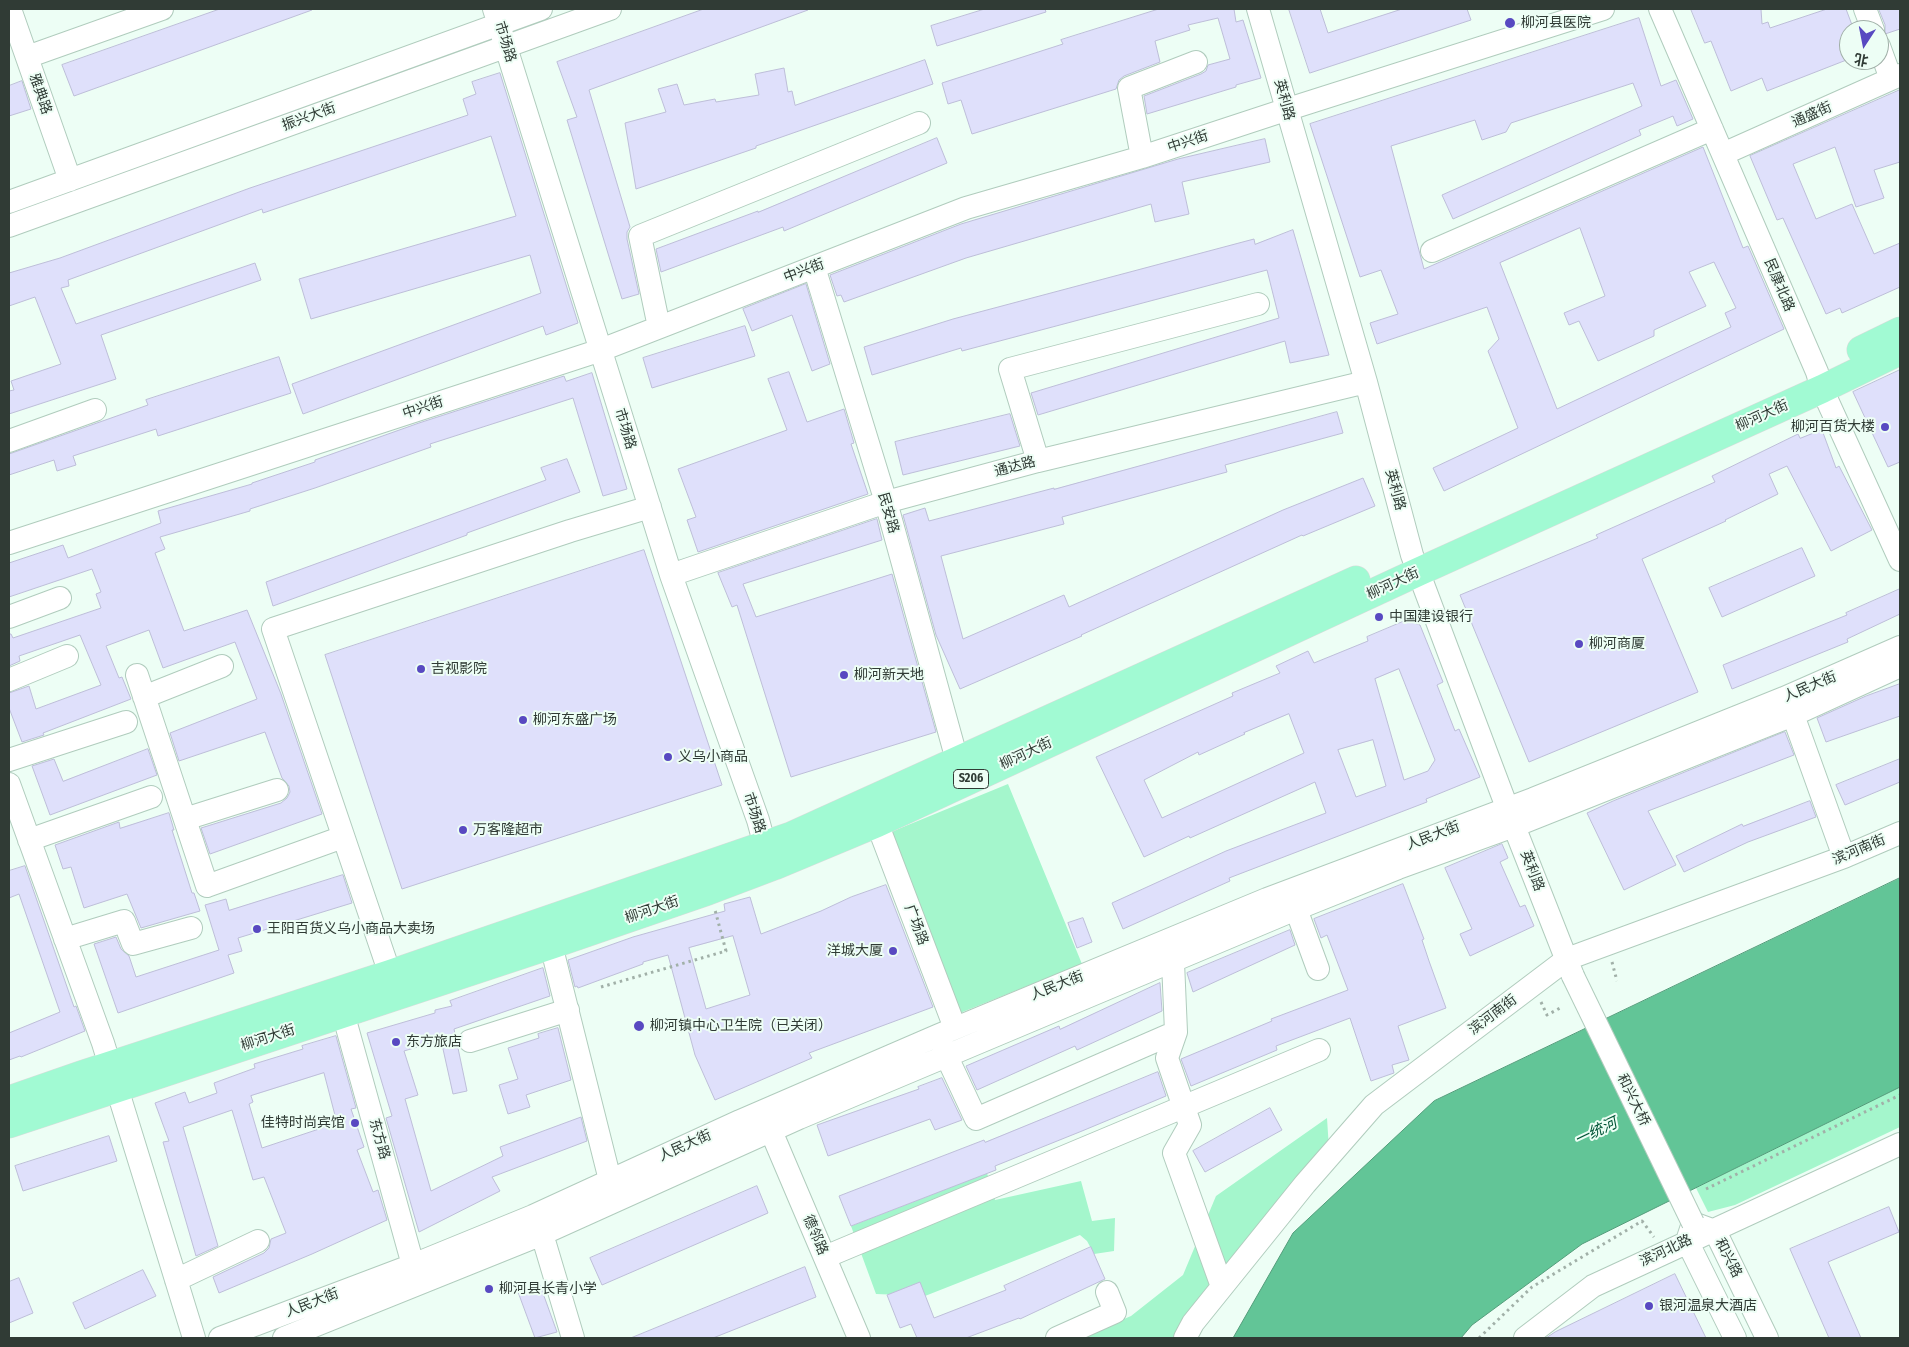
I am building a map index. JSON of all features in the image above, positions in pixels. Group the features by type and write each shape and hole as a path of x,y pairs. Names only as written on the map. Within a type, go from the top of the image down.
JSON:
{"main road":[{"name":"柳河大街","path":"1820,380 1900,330"},
{"name":"柳河大街","path":"9,1124 113,1077 397,972 791,836 957,760 1415,564 1820,380 1900,352"},
{"name":"柳河大街","path":"9,1100 113,1077 343,1013 551,945 708,891 774,866 877,823 1415,564"}],"street":[{"name":"雅典路","path":"10,9 70,180"},
{"path":"26,57 162,9"},
{"name":"振兴大街","path":"9,202 497,16 541,9"},
{"name":"振兴大街","path":"9,226 610,9"},
{"name":"英利路","path":"1258,9 1366,382 1415,564 1570,968"},
{"name":"中兴街","path":"9,543 601,350 966,208 1142,157 1286,109 1603,9"},
{"name":"民康北路","path":"1660,9 1900,560"},
{"name":"市场路","path":"497,16 671,575 758,820 765,846"},
{"path":"1142,157 1129,88 1196,62"},
{"path":"1889,64 1896,77"},
{"name":"通盛街","path":"1723,154 1896,77"},
{"path":"659,327 640,236 919,123"},
{"path":"1432,251 1712,129"},
{"name":"民安路","path":"814,267 886,502 957,760"},
{"path":"1038,461 1010,370 1258,304"},
{"name":"通达路","path":"671,575 886,502 1038,461 1366,382"},
{"path":"9,441 95,410"},
{"path":"280,627 570,530 650,507"},
{"path":"9,617 60,598"},
{"path":"280,627 344,836 397,972"},
{"path":"280,627 397,972"},
{"name":"人民大街","path":"220,1338 413,1265 533,1216 947,1031 1169,951 1296,909 1398,868 1900,647"},
{"path":"9,680 67,656"},
{"path":"144,697 222,666"},
{"name":"人民大街","path":"284,1338 318,1332 771,1131 947,1057 1169,951 1276,895 1511,817 1794,715 1900,666"},
{"path":"137,675 207,886 344,836"},
{"path":"1794,715 1844,857"},
{"path":"9,760 126,722"},
{"path":"9,784 103,1043 194,1338"},
{"path":"185,819 277,790"},
{"path":"29,840 151,797"},
{"name":"广场路","path":"877,823 947,1031 947,1057 976,1119 1176,1032"},
{"name":"滨河南街","path":"1185,1338 1193,1323 1292,1199 1374,1105 1570,968 1900,833"},
{"path":"1296,909 1318,969"},
{"path":"65,939 124,921 133,944 192,928"},
{"path":"551,945 610,1180"},
{"path":"1169,951 1176,1032 1167,1058 1190,1125 1174,1153 1220,1281"},
{"name":"和兴大桥","path":"1570,968 1697,1231"},
{"path":"470,1041 568,1010"},
{"name":"东方路","path":"343,1013 413,1265"},
{"path":"825,1257 1319,1050"},
{"name":"德邻路","path":"771,1131 859,1338"},
{"name":"滨河北路","path":"1525,1338 1593,1286 1697,1231 1900,1144"},
{"name":"和兴路","path":"1735,1338 1697,1231 1717,1234 1767,1338"},
{"path":"542,1234 573,1338"},
{"path":"176,1280 258,1241"},
{"path":"1057,1338 1115,1312 1107,1292"},
{"path":"307,1304 318,1332"}],"path":[{"path":"601,987 726,951 708,891"},
{"path":"1610,957 1617,981"},
{"path":"1706,1188 1900,1095"},
{"path":"1479,1338 1532,1287 1642,1221 1656,1240"}],"shaded area":[{"path":"1008,784 1082,964 960,1013 886,834"},
{"path":"1900,1087 1900,1127 1735,1205 1708,1212 1696,1188"},
{"path":"1327,1118 1329,1149 1173,1338 1080,1338 1131,1316 1183,1275 1216,1196"},
{"path":"987,1173 995,1200 1081,1181 1092,1221 1115,1218 1114,1251 1094,1254 1087,1241 1080,1235 925,1296 876,1294 851,1226"}],"water":[{"name":"一统河","path":"1900,878 1900,1087 1582,1244 1472,1325 1461,1338 1233,1338 1293,1233 1434,1101"}],"building":[{"path":"220,9 312,10 74,96 62,65"},
{"path":"704,9 808,10 589,90 630,227 627,232 627,239 639,294 622,299 567,120 577,117 557,62"},
{"path":"985,9 1045,9 1046,12 937,46 931,26"},
{"path":"1159,9 1234,9 1236,22 1243,20 1261,78 1147,114 1144,96 1201,74 1206,71 1208,65 1230,59 1218,18 1188,25 1190,30 1155,41 1160,62 1124,76 1119,80 1116,89 972,134 961,100 948,104 942,83 1063,44 1061,40"},
{"path":"1289,9 1320,9 1328,33 1402,9 1467,9 1471,20 1310,73"},
{"path":"1691,9 1761,9 1762,24 1768,22 1770,28 1827,9 1846,9 1850,20 1839,20 1839,63 1767,91 1762,78 1731,91 1711,41 1705,43"},
{"path":"1879,9 1900,9 1900,29 1889,33 1889,20 1883,20"},
{"path":"1639,18 1661,86 1676,80 1693,119 1677,126 1673,116 1639,130 1641,135 1453,219 1442,195 1642,106 1633,83 1511,123 1506,132 1482,140 1475,120 1391,146 1424,269 1703,147 1743,248 1748,246 1784,329 1444,491 1433,468 1518,428 1488,351 1499,339 1487,307 1377,344 1370,323 1398,314 1381,270 1360,277 1310,124","holes":["1580,228 1605,296 1564,313 1569,325 1579,321 1598,361 1654,336 1654,330 1706,306 1689,272 1714,262 1736,308 1725,313 1731,327 1557,409 1500,263"]},
{"path":"925,60 933,84 636,189 625,123 666,112 658,89 677,84 684,105 715,99 716,102 759,95 755,74 784,68 788,92 792,91 795,105"},
{"path":"500,73 578,323 546,335 543,326 303,414 292,384 541,293 530,255 311,319 299,279 516,216 491,136 263,213 262,209 68,280 69,286 61,288 76,324 255,263 261,280 101,335 116,379 9,414 9,391 14,390 11,381 61,364 35,297 9,306 9,273 60,258 250,188 468,115 463,99 476,94 472,82"},
{"path":"22,81 31,109 9,116 9,86"},
{"path":"1900,90 1900,162 1874,170 1884,198 1856,207 1835,147 1793,164 1816,219 1852,204 1874,254 1900,243 1900,287 1842,313 1840,308 1826,314 1783,218 1777,220 1750,156"},
{"path":"937,138 947,163 784,231 783,227 661,272 656,249 758,212"},
{"path":"1265,139 1270,162 1182,182 1189,214 1155,222 1151,204 966,258 844,302 841,295 837,296 830,275 961,224 1178,159"},
{"path":"1293,230 1329,355 1290,363 1285,341 1038,415 1031,393 1279,318 1267,270 962,351 961,348 872,375 864,347 953,319 1254,239 1255,244"},
{"path":"806,284 830,364 812,371 792,315 752,331 743,309"},
{"path":"745,326 755,356 652,388 643,358"},
{"path":"279,357 291,393 158,436 156,429 73,456 76,465 57,471 54,460 9,475 9,454 148,405 146,400"},
{"name":"柳河百货大楼","path":"1900,370 1900,462 1888,467 1853,392"},
{"path":"789,372 807,422 844,409 854,443 851,444 868,494 698,552 687,520 696,517 678,469 787,430 768,379"},
{"path":"592,373 627,489 603,496 573,398 430,444 431,447 250,509 250,511 160,537 165,549 155,553 184,631 247,610 281,694 322,814 210,854 201,828 281,803 290,792 289,786 282,778 265,732 179,761 170,733 257,699 235,642 163,668 149,630 106,646 119,678 122,677 131,699 43,733 44,735 22,742 9,708 9,693 29,686 36,709 101,685 80,635 19,656 20,661 9,666 9,634 13,638 101,608 96,594 101,592 92,569 9,597 9,563 63,545 68,558 161,523 158,511 252,484 419,423 564,376 566,381"},
{"path":"1337,412 1343,433 1225,465 1227,472 1062,517 1064,524 941,556 963,639 1064,595 1069,607 1283,510 1363,478 1375,506 1302,535 1082,636 960,689 936,635 903,515 925,508 929,521"},
{"path":"1010,414 1020,446 903,475 895,442"},
{"name":"柳河商厦","path":"1822,430 1836,468 1839,466 1872,530 1831,551 1787,466 1769,474 1778,494 1726,521 1642,559 1698,692 1529,762 1460,595 1598,538 1596,535 1715,482 1712,476 1798,434 1800,438"},
{"path":"567,459 580,492 273,606 266,582 546,480 541,468"},
{"name":"柳河新天地","path":"877,519 882,540 743,584 756,617 892,574 936,732 791,777 737,605 732,607 718,573"},
{"path":"1802,548 1815,576 1722,617 1709,588"},
{"name":"柳河东盛广场","path":"644,550 722,785 402,889 325,655"},
{"path":"1900,589 1900,614 1847,639 1848,642 1732,689 1723,665 1847,615 1846,613"},
{"path":"1407,620 1420,625 1443,682 1437,685 1455,731 1459,729 1480,777 1426,799 1427,802 1229,878 1230,881 1123,929 1112,903 1226,851 1326,813 1315,782 1144,857 1096,757 1233,696 1232,693 1280,673 1276,666 1308,651 1314,663 1368,641 1367,637","holes":["1399,669 1435,760 1428,771 1404,780 1375,679","1289,714 1304,753 1162,818 1144,780 1198,752 1199,755","1373,740 1386,786 1356,797 1338,750"]},
{"path":"1900,684 1900,716 1826,742 1817,718 1866,696"},
{"path":"1785,732 1794,755 1648,811 1676,865 1624,890 1587,813"},
{"path":"148,749 157,775 50,815 32,766 54,759 63,781"},
{"path":"1900,759 1900,782 1845,805 1836,785"},
{"path":"1810,801 1816,817 1748,842 1684,872 1676,856 1742,824 1743,826"},
{"path":"169,813 174,830 172,830 192,893 194,893 200,911 141,928 127,894 84,908 71,867 63,869 55,845 119,822 120,828"},
{"path":"1502,844 1508,858 1500,862 1520,907 1525,905 1534,926 1470,956 1460,934 1472,929 1445,868"},
{"path":"25,866 74,1007 76,1006 85,1031 9,1060 9,1033 60,1012 19,894 9,898 9,871"},
{"path":"343,875 352,903 238,938 242,951 228,955 234,973 118,1013 94,944 116,937 121,949 129,956 136,977 219,950 205,905 226,899 229,910"},
{"path":"1403,884 1424,939 1422,940 1446,1008 1398,1026 1409,1060 1392,1065 1394,1073 1371,1081 1350,1018 1276,1046 1277,1050 1191,1086 1181,1059 1272,1021 1271,1019 1348,990 1327,935 1321,938 1314,919"},
{"path":"886,885 933,1007 809,1053 812,1058 715,1100 695,1055 668,955 643,962 643,964 578,988 577,986 575,987 568,960 633,937 725,911 724,904 750,897 761,934 821,911 851,897","holes":["733,936 750,995 706,1009 689,948"]},
{"path":"1083,918 1092,942 1077,948 1068,923"},
{"path":"1290,930 1295,945 1193,992 1187,973"},
{"path":"543,968 550,996 454,1029 467,1091 453,1094 441,1040 404,1051 418,1095 405,1099 431,1191 503,1156 500,1147 581,1117 587,1141 492,1177 500,1191 419,1232 386,1118 392,1116 367,1033 435,1013 435,1010 452,1006 450,1001"},
{"path":"1160,983 1162,1011 1077,1050 1075,1046 977,1090 966,1066 1059,1026 1060,1029"},
{"path":"558,1028 571,1080 526,1095 530,1107 508,1114 499,1085 518,1079 508,1048 539,1038 538,1034"},
{"path":"336,1036 356,1108 351,1109 364,1147 357,1150 373,1192 378,1190 387,1220 219,1293 213,1277 264,1253 269,1248 271,1239 286,1233 264,1177 253,1180 232,1110 183,1127 218,1246 196,1256 163,1142 169,1141 155,1103 185,1092 189,1103 217,1093 214,1083 255,1068 254,1064 303,1049 302,1046","holes":["324,1073 337,1123 262,1148 249,1104 253,1102 251,1096"]},
{"path":"1158,1072 1166,1096 995,1166 996,1170 851,1226 839,1196 984,1140 985,1142"},
{"path":"942,1078 962,1120 935,1130 930,1119 828,1156 817,1125 919,1089 918,1087"},
{"path":"1270,1108 1282,1130 1205,1172 1193,1151"},
{"path":"109,1136 117,1161 23,1191 15,1166"},
{"path":"757,1186 768,1213 602,1285 590,1258"},
{"path":"1889,1207 1899,1232 1828,1262 1861,1338 1829,1338 1790,1249"},
{"path":"1091,1247 1105,1279 1020,1319 966,1338 917,1338 911,1324 900,1328 887,1295 920,1282 934,1318 1006,1290 1004,1286"},
{"path":"805,1267 816,1297 713,1338 631,1338"},
{"path":"143,1270 156,1296 85,1329 73,1303"},
{"name":"银河温泉大酒店","path":"1675,1274 1706,1338 1546,1338 1555,1332"},
{"path":"19,1278 33,1313 9,1323 9,1282"},
{"path":"540,1285 557,1332 535,1338 518,1292"}],"place":[{"name":"柳河县医院","path":"1510,23"},
{"name":"柳河百货大楼","path":"1885,427"},
{"name":"中国建设银行","path":"1379,617"},
{"name":"柳河商厦","path":"1579,644"},
{"name":"吉视影院","path":"421,669"},
{"name":"柳河新天地","path":"844,675"},
{"name":"柳河东盛广场","path":"523,720"},
{"name":"义乌小商品","path":"668,757"},
{"name":"万客隆超市","path":"463,830"},
{"name":"王阳百货义乌小商品大卖场","path":"257,929"},
{"name":"洋城大厦","path":"893,951"},
{"name":"柳河镇中心卫生院（已关闭）","path":"639,1026"},
{"name":"东方旅店","path":"396,1042"},
{"name":"佳特时尚宾馆","path":"355,1123"},
{"name":"柳河县长青小学","path":"489,1289"},
{"name":"银河温泉大酒店","path":"1649,1306"}]}
